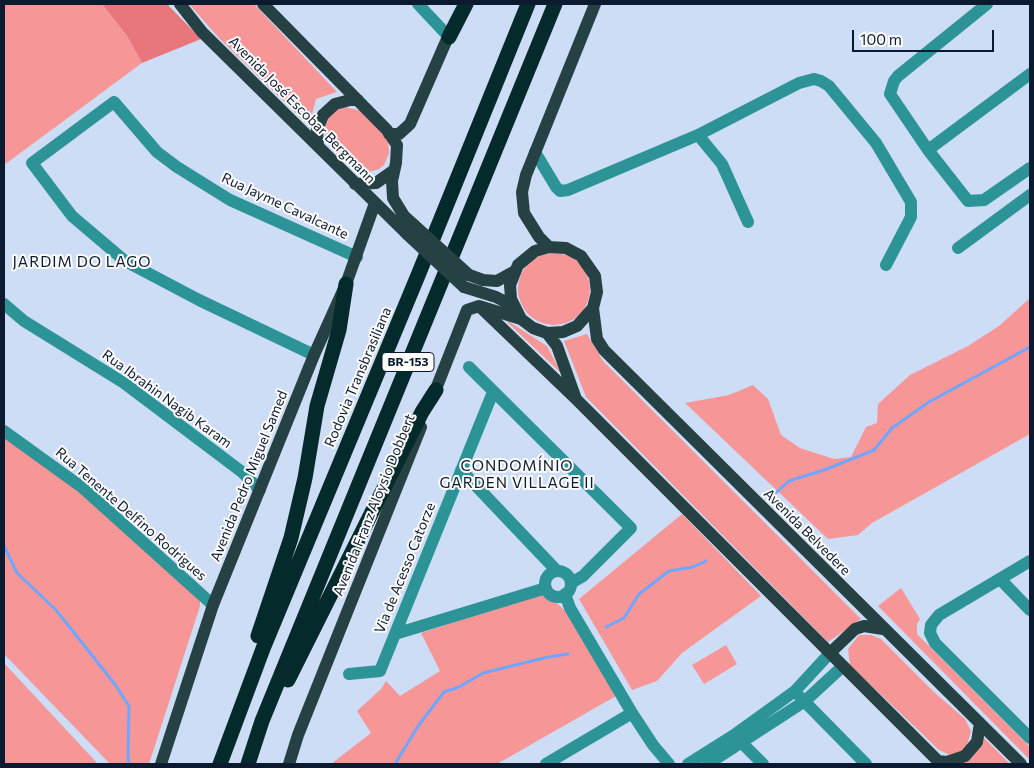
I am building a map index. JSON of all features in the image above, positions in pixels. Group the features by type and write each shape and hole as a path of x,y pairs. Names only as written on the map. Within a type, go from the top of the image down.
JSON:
{"highway":[{"path":"449,37 466,4"},
{"name":"Rodovia Transbrasiliana","path":"220,764 264,646 427,255 528,4"},
{"name":"BR-153","path":"248,764 262,721 555,4"},
{"path":"235,721 239,690 291,538 305,478 317,406 338,330 346,284"},
{"path":"262,721 274,708 282,694 422,412 436,390"}],"main road":[{"name":"Avenida José Escobar Bergmann","path":"180,4 202,32 355,184 375,203 411,230"},
{"name":"Avenida José Escobar Bergmann","path":"263,4 358,100 397,145 396,163 393,171 393,198 411,230"},
{"path":"389,134 399,134 410,124 449,37 460,4"},
{"path":"549,247 539,237 524,213 522,192 535,152 596,4"},
{"path":"318,146 317,130 323,115 335,104 358,100"},
{"path":"355,184 376,183 393,171"},
{"name":"Avenida Pedro Miguel Samed","path":"161,764 213,605 314,355 346,284 375,203"},
{"path":"411,230 470,275 483,280 497,281 515,271"},
{"path":"411,230 464,287 496,297 513,306"},
{"path":"479,306 521,319 533,328 546,333 563,332 578,326 593,308 597,284 587,261 566,248 549,247 529,254 515,271 510,285 513,306 521,319"},
{"path":"479,306 499,323 576,399 939,762 947,762 965,756 977,742 980,722"},
{"name":"Avenida Franz Aloysio Dobbert","path":"289,764 298,735 467,310 479,306"},
{"name":"Avenida Belvedere","path":"593,308 597,339 604,350 1021,764"},
{"path":"546,333 561,356 576,399"},
{"path":"830,654 855,629 864,626 883,629"}],"street":[{"path":"418,4 449,37"},
{"path":"986,4 898,76 890,94 928,150 968,201 977,202 989,197 1030,168"},
{"path":"928,150 1030,74"},
{"path":"535,152 556,188 560,191 568,190 698,135 799,83 814,79 829,86 876,143 911,202 911,217 886,265"},
{"name":"Rua Jayme Cavalcante","path":"314,355 199,300 125,261 72,216 32,163 114,102 157,152 177,167 230,200 357,256"},
{"path":"698,135 722,164 748,222"},
{"path":"958,248 1030,195"},
{"name":"Rua Ibrahin Nagib Karam","path":"4,304 24,321 124,383 242,472 260,490"},
{"path":"461,470 545,558 550,578 551,594 584,576 631,528 469,367"},
{"name":"Via de Acesso Catorze","path":"348,674 380,671 493,392"},
{"name":"Rua Tenente Delfino Rodrigues","path":"4,431 84,488 213,605"},
{"path":"1030,561 939,615 930,625 930,633 935,643 1030,738"},
{"path":"396,634 530,592 550,578 564,572 570,608 632,713 653,745 669,764"},
{"path":"1000,579 1030,610"},
{"path":"708,764 795,692 814,669 830,654"},
{"path":"688,764 805,702 842,667"},
{"path":"814,669 827,681"},
{"path":"795,692 866,764"},
{"path":"546,764 632,713"},
{"path":"738,739 763,764"}],"shaded area":[{"path":"4,4 102,4 127,36 142,63 4,165"},
{"path":"102,4 167,4 201,39 142,63 127,36"},
{"path":"189,4 254,4 337,92 316,99 309,126 219,38"},
{"path":"345,107 362,111 388,140 389,153 384,165 379,169 366,173 354,170 327,143 324,131 326,120 334,111"},
{"path":"561,253 580,263 588,275 590,289 588,303 580,315 568,323 547,325 528,315 520,303 518,282 528,263 540,255"},
{"path":"1030,298 1030,434 872,523 858,535 828,539 685,403 729,395 753,385 768,399 781,435 800,448 834,459 851,457 866,427 877,423 878,404 910,375 968,346 999,326"},
{"path":"507,322 547,346 561,373"},
{"path":"587,334 603,361 861,619 828,642 586,397 564,341"},
{"path":"4,435 81,490 200,599 200,606 149,764 110,764 4,654"},
{"path":"682,514 761,596 682,653 657,681 632,690 579,599"},
{"path":"901,588 920,619 917,624 917,634 1030,747 1030,760 878,606"},
{"path":"540,594 556,602 565,611 616,696 497,764 331,764 371,733 357,711 381,689 386,681 400,696 440,671 421,633"},
{"path":"859,635 871,635 881,639 934,692 965,719 971,731 967,746 959,753 950,755 939,750 850,665 848,649"},
{"path":"726,645 737,664 704,684 692,665"},
{"path":"4,663 98,764 4,764"},
{"path":"983,737 1010,764 957,764 972,758"}],"waterway":[{"path":"769,499 789,481 827,469 874,450 892,428 929,402 1030,347"},
{"path":"4,546 17,573 56,610 114,683 129,706 128,761 130,764"},
{"path":"606,627 624,618 639,594 669,571 693,567 706,561"},
{"path":"395,764 418,726 444,692 459,687 483,673 568,654"}],"district":[{"name":"JARDIM DO LAGO","path":"82,262"},
{"name":"CONDOMÍNIO GARDEN VILLAGE II","path":"517,474"}]}
